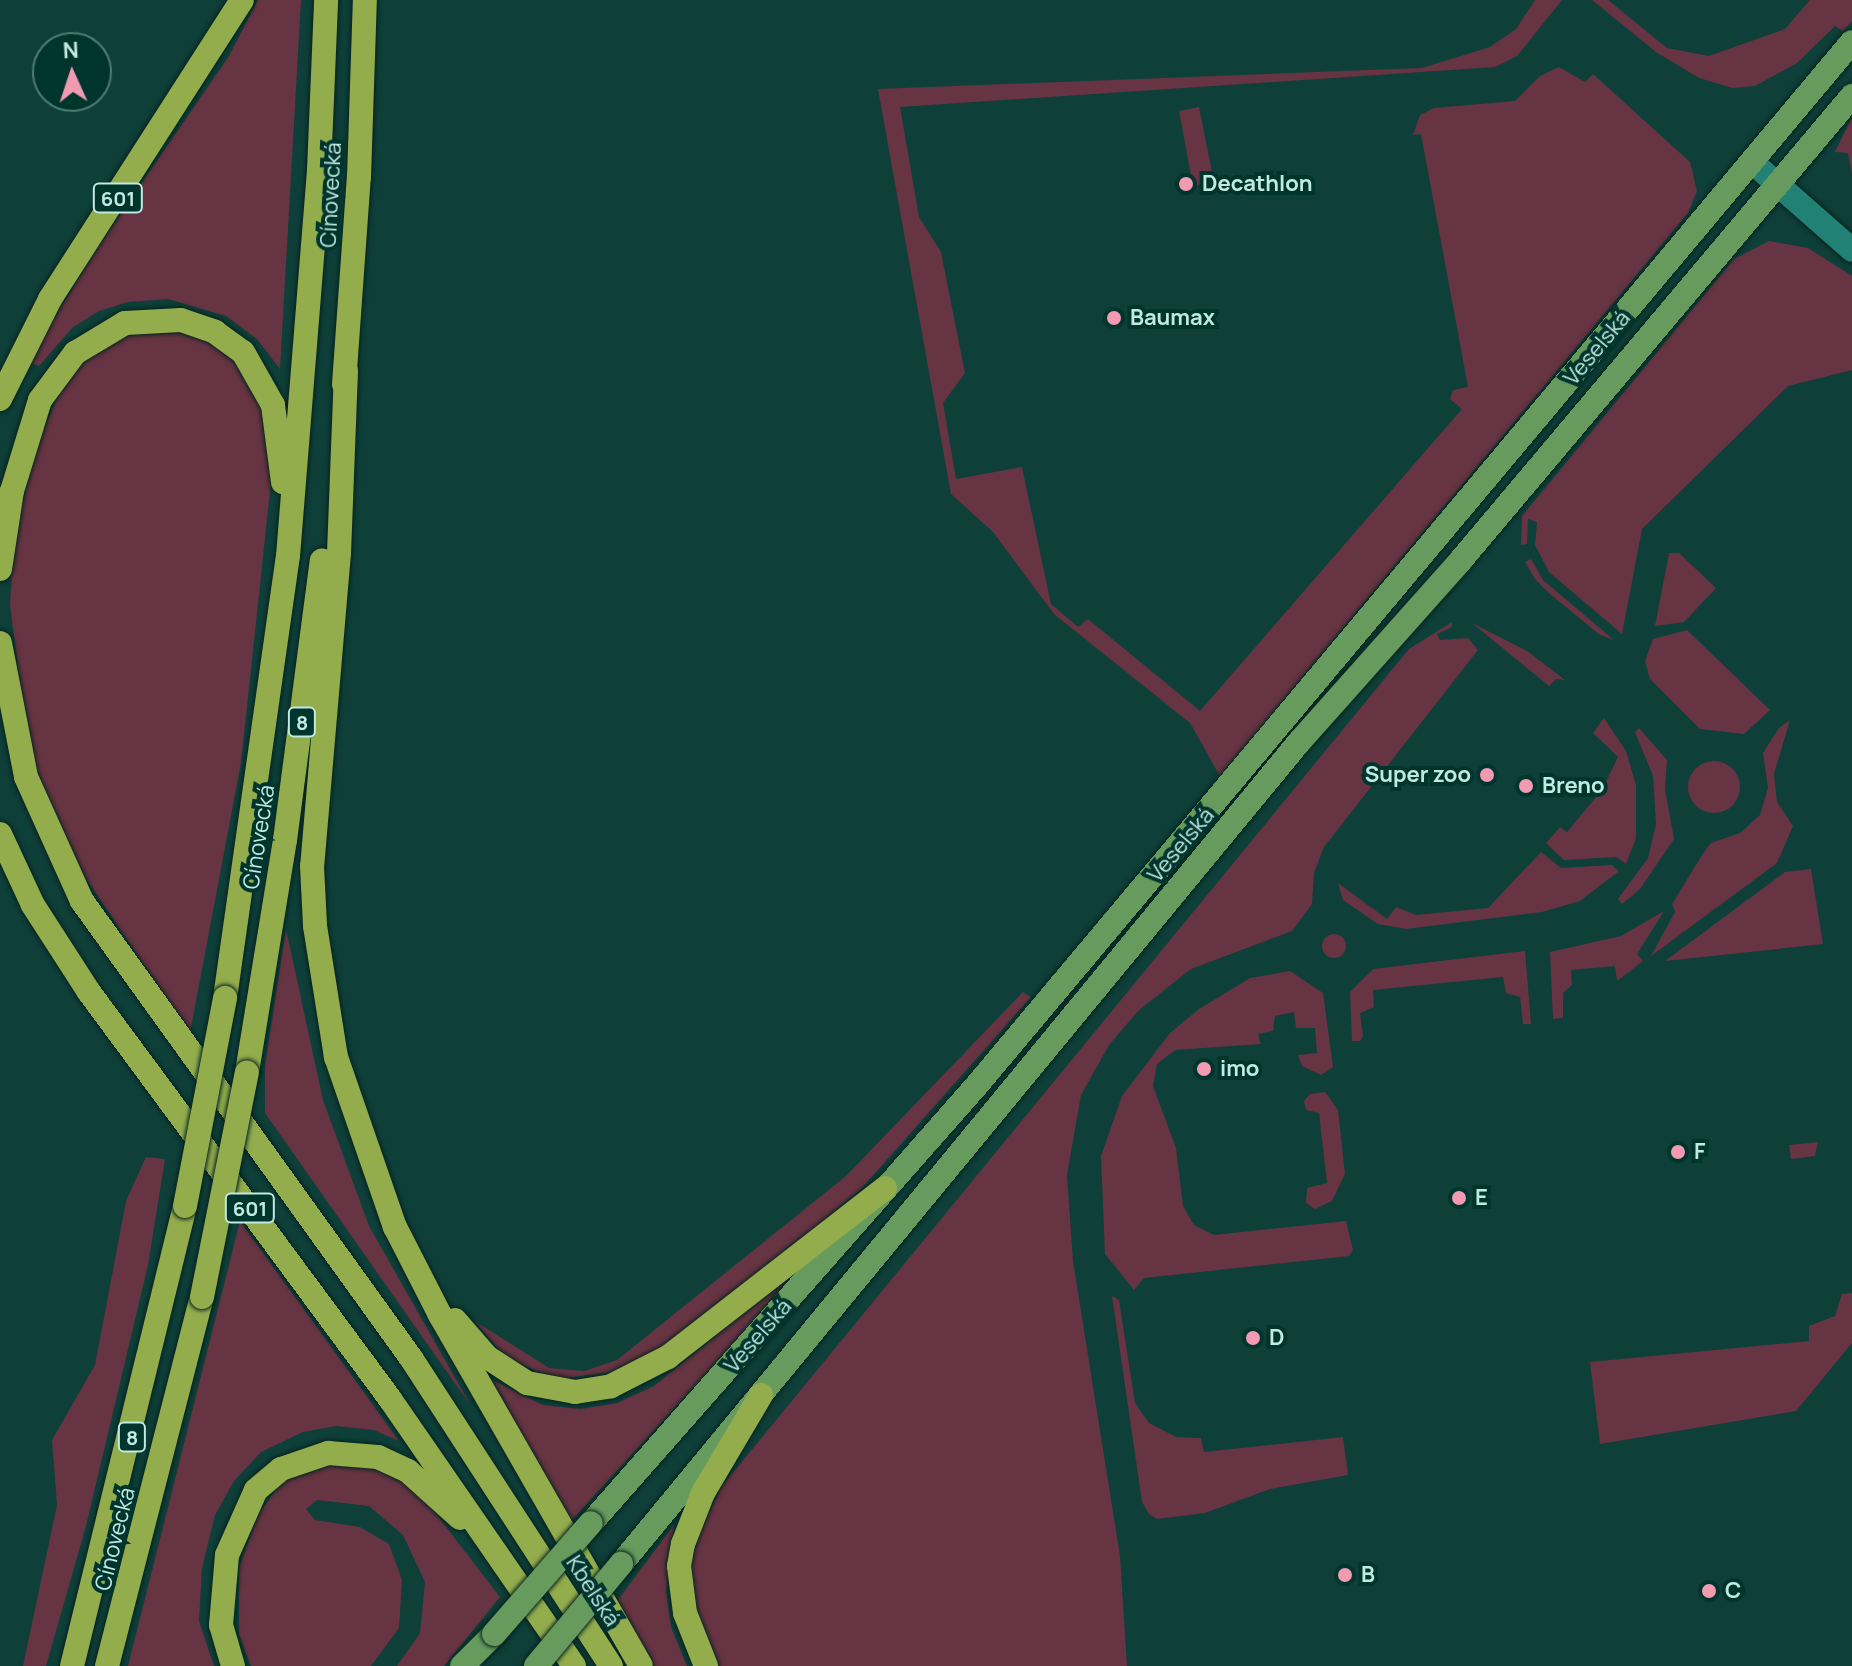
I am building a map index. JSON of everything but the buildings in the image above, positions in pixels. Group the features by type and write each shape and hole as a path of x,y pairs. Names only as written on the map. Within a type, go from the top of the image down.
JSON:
{"highway":[{"name":"601","path":"0,399 50,299 242,0"},
{"name":"Cínovecká","path":"72,1666 185,1206 225,998 288,556 319,170 326,0"},
{"name":"Cínovecká","path":"107,1666 202,1297 247,1072 287,826 346,371 365,0"},
{"path":"0,569 12,491 30,428 60,369 106,330 164,318 215,332 255,366 273,405 288,556"},
{"path":"346,371 339,553 318,766 313,893 336,1057 395,1227 470,1369 641,1666"},
{"name":"Kbelská","path":"0,643 26,777 82,901 411,1358 611,1666"},
{"name":"601","path":"0,834 33,905 89,992 513,1573 574,1666"},
{"path":"395,1227 443,1303 487,1357 527,1383 575,1392 628,1380 668,1357 885,1188"},
{"path":"706,1666 680,1591 683,1544 703,1493 761,1395"},
{"path":"233,1666 221,1625 227,1555 256,1490 296,1461 345,1452 393,1463 433,1490 513,1573"}],"main road":[{"name":"Veselská","path":"462,1666 494,1634 1117,921 1852,42"},
{"name":"Veselská","path":"536,1666 1300,741 1461,560 1852,96"}],"street":[{"path":"1752,162 1852,250"},
{"path":"1437,539 1461,560"}],"shaded area":[{"path":"258,0 301,0 280,369 257,339 226,316 168,299 128,302 99,311 72,328 39,366 28,362 93,254 229,56"},
{"path":"1535,0 1562,0 1517,56 1495,67 900,107 919,217 941,252 965,373 943,403 956,479 1022,467 1051,604 1078,627 1088,619 1200,711 1462,409 1450,399 1453,390 1468,387 1421,134 1413,135 1420,115 1434,108 1515,101 1540,76 1559,67 1585,82 1593,74 1690,162 1697,191 1688,213 1220,776 1190,723 1054,614 993,532 951,494 878,89 1422,68 1490,47 1516,29"},
{"path":"1592,0 1608,0 1667,48 1709,56 1785,29 1810,0 1852,0 1852,21 1843,31 1835,26 1797,63 1755,86 1733,88 1699,78 1656,52"},
{"path":"1199,107 1214,182 1193,186 1179,111"},
{"path":"1852,117 1852,174 1848,153 1835,152"},
{"path":"1769,241 1808,248 1852,276 1852,370 1788,386 1642,529 1622,634 1549,572 1535,545 1537,522 1528,519 1527,544 1521,545 1522,516 1734,259"},
{"path":"163,326 215,341 250,373 267,413 274,454 241,763 190,1033 73,859 45,800 28,747 10,604 14,542 34,453 61,389 83,360 133,329"},
{"path":"1669,553 1679,553 1716,588 1684,622 1655,626"},
{"path":"1531,559 1543,580 1614,640 1600,635 1550,594 1535,579 1525,562"},
{"path":"1452,622 1452,627 1437,634 1440,640 1468,638 1478,650 1324,847 1314,873 1312,904 1292,931 1191,969 1139,1010 1109,1045 1081,1095 1067,1175 1073,1261 1120,1556 1127,1666 714,1666 692,1606 690,1569 695,1540 722,1486 1409,649"},
{"path":"1472,623 1527,651 1565,680 1556,679 1549,686"},
{"path":"1687,630 1770,710 1744,734 1700,729 1650,679 1645,661 1653,639"},
{"path":"1604,718 1626,751 1636,785 1636,838 1626,864 1616,857 1564,860 1546,843 1560,827 1567,832 1602,790 1618,757 1593,733"},
{"path":"1790,720 1774,774 1777,802 1793,826 1777,863 1651,956 1675,912 1672,904 1704,852 1711,843 1740,833 1760,815 1768,788 1763,753 1779,728"},
{"path":"1639,728 1667,760 1665,789 1674,839 1640,889 1622,904 1618,899 1648,858 1656,824 1653,776 1635,732"},
{"path":"1714,761 1732,769 1740,787 1732,805 1714,813 1696,805 1688,787 1696,769"},
{"path":"1541,852 1561,868 1612,865 1619,871 1580,901 1542,912 1406,929 1378,924 1343,900 1338,883 1387,919 1396,907 1416,915 1488,908"},
{"path":"1811,869 1823,944 1665,961 1785,872"},
{"path":"1664,911 1637,954 1643,961 1617,981 1615,966 1571,970 1572,985 1563,993 1563,1018 1553,1019 1550,952 1621,936"},
{"path":"286,929 323,1100 369,1226 471,1406 265,1113 265,1066"},
{"path":"1329,934 1339,934 1346,941 1346,951 1339,958 1329,958 1322,951 1322,941"},
{"path":"1525,951 1531,1024 1523,1024 1520,997 1506,993 1503,977 1373,990 1374,1007 1360,1013 1363,1036 1360,1041 1352,1041 1350,992 1373,969"},
{"path":"1290,971 1323,993 1333,1067 1321,1075 1302,1066 1298,1055 1317,1053 1315,1028 1296,1028 1294,1012 1275,1016 1273,1031 1258,1034 1261,1044 1175,1050 1157,1064 1153,1086 1176,1148 1183,1206 1194,1225 1214,1235 1346,1221 1353,1250 1349,1256 1144,1278 1134,1290 1105,1254 1101,1156 1122,1096 1170,1033 1199,1009 1250,978"},
{"path":"1023,992 1031,997 861,1189 675,1342 622,1371 556,1379 508,1359 473,1320 549,1368 584,1371 617,1360 846,1176"},
{"path":"1325,1092 1338,1110 1345,1174 1332,1201 1315,1209 1306,1203 1307,1188 1327,1183 1319,1113 1306,1110 1304,1101 1310,1094"},
{"path":"1818,1142 1815,1156 1791,1159 1789,1145"},
{"path":"146,1157 165,1159 148,1265 86,1526 46,1666 23,1666 57,1505 52,1440 95,1365 126,1201"},
{"path":"240,1221 399,1441 374,1430 336,1426 303,1432 261,1452 234,1481 215,1515 202,1568 199,1621 214,1666 128,1666"},
{"path":"803,1265 570,1522 488,1378 543,1405 581,1409 617,1403 654,1386"},
{"path":"1852,1293 1852,1343 1796,1411 1600,1444 1590,1362 1809,1341 1809,1326 1835,1316 1842,1294"},
{"path":"1112,1296 1119,1300 1135,1403 1149,1423 1176,1437 1201,1438 1204,1452 1343,1437 1348,1475 1270,1489 1205,1513 1157,1519 1149,1514 1142,1502"},
{"path":"366,1463 416,1488 500,1597 444,1666 397,1666 420,1633 425,1582 403,1535 369,1506 317,1500 306,1509 315,1520 360,1527 389,1544 402,1580 399,1628 371,1666 251,1666 239,1634 239,1568 258,1515 282,1481 319,1464"},
{"path":"674,1525 666,1591 671,1627 687,1666 654,1666 617,1601"}],"place":[{"name":"Decathlon","path":"1186,184"},
{"name":"Baumax","path":"1114,318"},
{"name":"Super zoo","path":"1487,775"},
{"name":"Breno","path":"1526,786"},
{"name":"imo","path":"1204,1069"},
{"name":"F","path":"1678,1152"},
{"name":"E","path":"1459,1198"},
{"name":"D","path":"1253,1338"},
{"name":"B","path":"1345,1575"},
{"name":"C","path":"1709,1591"}]}
